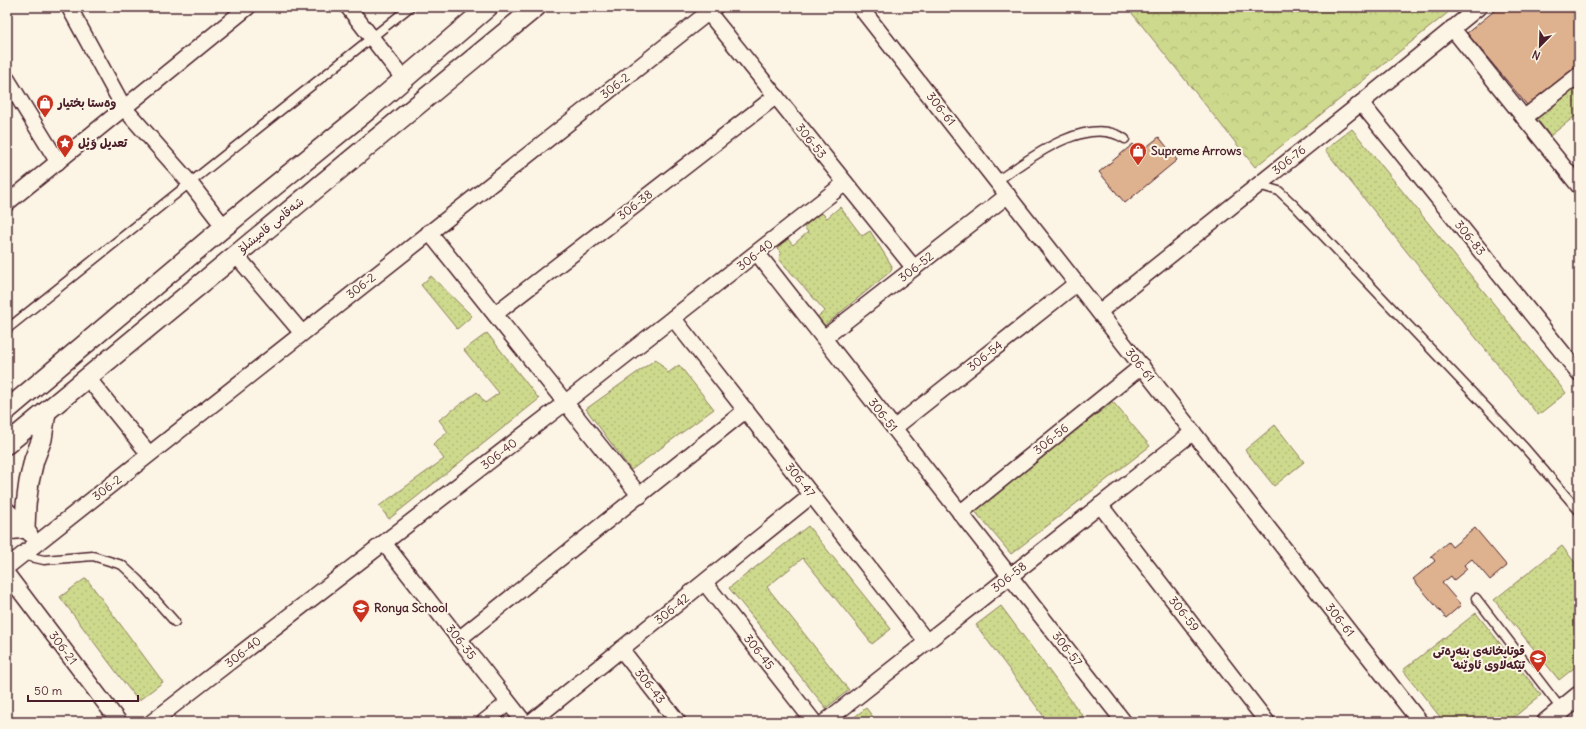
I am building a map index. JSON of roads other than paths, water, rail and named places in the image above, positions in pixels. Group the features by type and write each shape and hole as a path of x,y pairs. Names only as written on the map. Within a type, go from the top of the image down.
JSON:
{"street":[{"path":"69,7 124,108 190,183 224,227"},
{"path":"7,203 248,7"},
{"path":"348,7 404,78"},
{"path":"7,410 224,227 368,110 488,7"},
{"name":"شەقامی قامیشلۆ","path":"7,444 87,376 536,7"},
{"name":"306-61","path":"860,7 1420,722"},
{"name":"306-76","path":"1099,312 1479,7"},
{"name":"306-53","path":"712,10 776,96 914,268"},
{"name":"306-2","path":"7,567 429,232 712,10"},
{"path":"1452,28 1579,186"},
{"path":"1524,118 1579,75"},
{"path":"9,86 58,162"},
{"name":"306-38","path":"495,314 776,96"},
{"name":"306-83","path":"1361,103 1579,374"},
{"path":"368,110 387,130"},
{"name":"306-40","path":"152,722 566,402 845,183"},
{"name":"306-52","path":"824,338 1008,195"},
{"path":"429,232 640,496"},
{"name":"306-51","path":"757,253 1010,576"},
{"path":"236,255 302,333"},
{"name":"306-54","path":"894,428 1077,284"},
{"name":"306-47","path":"673,318 927,642"},
{"name":"306-56","path":"960,513 1142,366"},
{"path":"87,376 149,454"},
{"path":"7,402 30,391"},
{"path":"459,639 746,410"},
{"path":"16,529 26,505 29,482 34,460 42,439 46,412"},
{"name":"306-58","path":"825,722 1193,432"},
{"name":"306-42","path":"531,722 705,583 812,495"},
{"name":"306-59","path":"1100,505 1267,722"},
{"path":"7,510 16,529 38,543"},
{"name":"306-35","path":"384,543 524,722"},
{"name":"306-21","path":"7,574 119,722"},
{"name":"306-57","path":"1010,576 1124,722"},
{"name":"306-45","path":"705,583 814,722"},
{"name":"306-43","path":"621,650 678,722"},
{"path":"1547,722 1579,696"},
{"path":"484,722 508,702"}],"lane":[{"path":"7,329 410,7"},
{"path":"997,181 1044,151 1079,133 1107,131 1119,135 1125,139"},
{"path":"1258,185 1279,191 1294,205 1524,447 1579,511"},
{"path":"22,555 44,560 93,556 122,565 138,580 175,622"},
{"path":"1476,598 1562,710"}],"place":[{"name":"وەستا بختیار","path":"45,118"},
{"name":"تعديل وَيْل","path":"65,158"},
{"name":"Supreme Arrows","path":"1138,166"},
{"name":"Ronya School","path":"361,623"},
{"name":"قوتابخانەی بنەڕەتی تێکەڵاوی ئاوێنە","path":"1538,673"}]}
